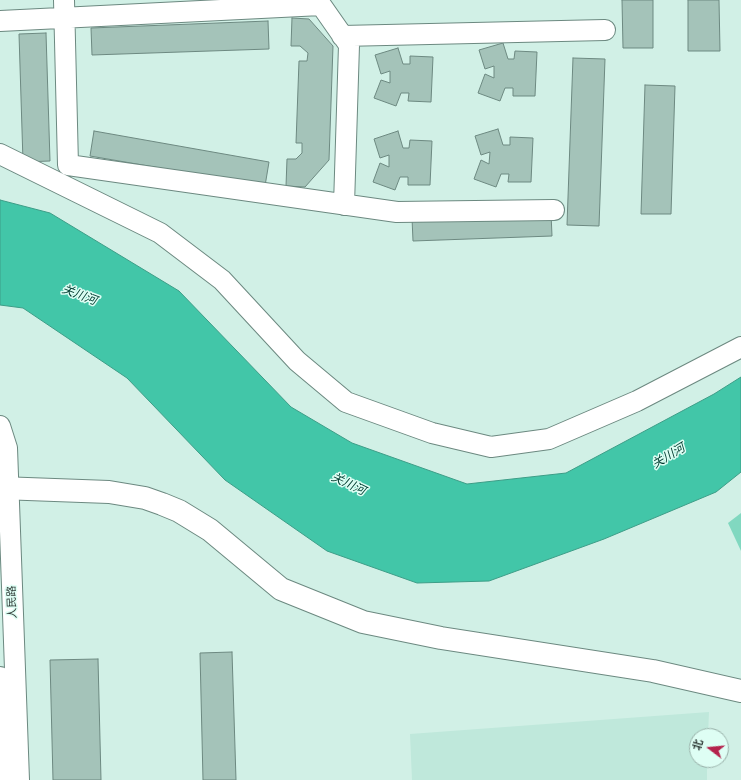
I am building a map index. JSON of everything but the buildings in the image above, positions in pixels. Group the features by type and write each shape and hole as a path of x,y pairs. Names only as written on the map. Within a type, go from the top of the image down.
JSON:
{"main road":[{"path":"4,488 109,492 145,498 162,504 179,511 210,530 281,589 362,622 441,638 652,671 741,691"},
{"path":"0,678 4,780"}],"street":[{"path":"0,21 64,8 321,5 349,45 344,205"},
{"path":"64,8 68,165 397,212 554,210"},
{"path":"342,36 605,30"},
{"path":"0,154 160,233 222,280 297,361 346,402 432,433 491,447 549,439 637,402 741,346"},
{"name":"人民路","path":"0,426 7,448 4,488 19,780"}],"shaded area":[{"path":"741,513 741,551 728,523"},
{"path":"709,712 708,728 689,728 689,768 707,768 707,780 412,780 410,734"}],"water":[{"name":"关川河","path":"0,200 50,213 179,291 291,407 352,443 467,484 566,473 714,394 741,377 741,472 716,492 604,539 489,581 417,583 327,551 225,480 127,378 23,308 0,305"}]}
